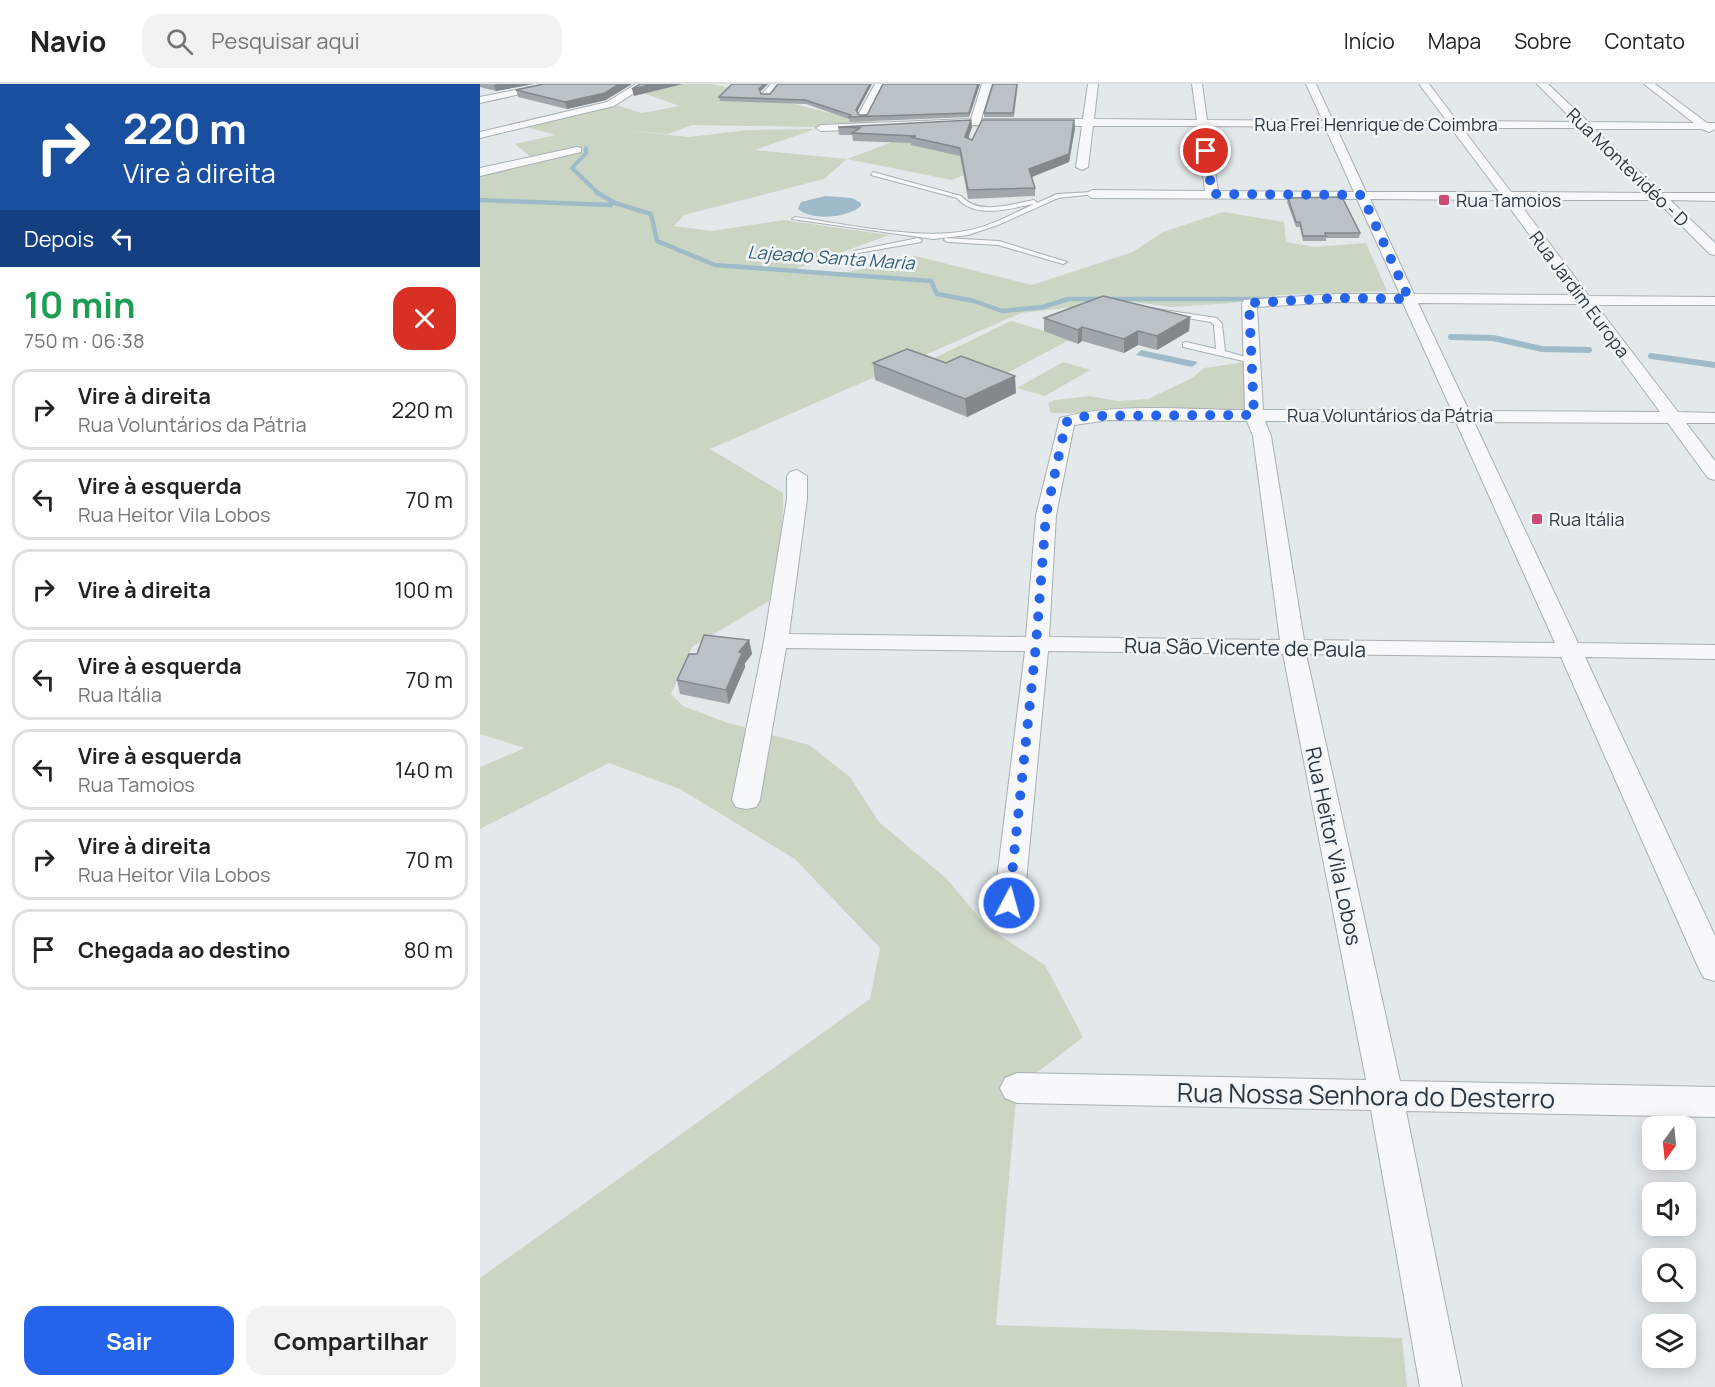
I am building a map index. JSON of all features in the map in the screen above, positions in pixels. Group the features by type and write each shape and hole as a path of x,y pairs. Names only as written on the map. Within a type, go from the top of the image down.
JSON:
{"street":[{"path":"480,100 561,84"},
{"path":"480,135 610,104 643,84"},
{"path":"766,95 776,84"},
{"path":"863,115 880,84"},
{"path":"975,122 987,84"},
{"path":"1082,167 1093,84"},
{"path":"1197,84 1212,194"},
{"path":"1311,84 1715,969"},
{"name":"Rua Jardim Europa","path":"1424,84 1715,474"},
{"name":"Rua Montevidéo - D","path":"1542,84 1715,251"},
{"path":"1649,84 1710,126 1715,134"},
{"path":"501,119 522,126"},
{"name":"Rua Frei Henrique de Coimbra","path":"821,128 975,122 1710,126"},
{"path":"480,172 577,150"},
{"path":"1092,194 1715,197"},
{"name":"Rua Heitor Vila Lobos","path":"1409,299 1337,298 1249,303 1254,415 1262,436 1293,647 1386,1095 1441,1387"},
{"path":"1409,299 1715,301"},
{"name":"Rua Voluntários da Pátria","path":"1036,645 1046,515 1066,422 1086,416 1715,418"},
{"path":"746,800 776,641 797,499 797,476"},
{"name":"Rua São Vicente de Paula","path":"776,641 1715,652"},
{"path":"1009,903 1036,645"},
{"name":"Rua Nossa Senhora do Desterro","path":"1017,1088 1715,1102"}],"lane":[{"path":"975,122 978,125 975,135"},
{"path":"873,174 959,197 963,204 971,208 990,208 1047,200 1072,193 1092,194"},
{"path":"858,251 968,233 996,224 1047,200"},
{"path":"795,219 968,243 999,243 1063,262"},
{"path":"1148,309 1214,320 1218,324 1221,353"},
{"path":"1186,345 1251,360"}],"green space":[{"path":"652,84 712,84 839,115 860,115 879,123 818,127 692,125 668,134 623,130 689,137 748,130 815,129 755,150 847,159 824,179 684,215 674,226 712,231 784,220 889,235 796,269 840,274 915,256 1032,285 1133,252 1163,232 1223,212 1284,222 1286,242 1314,247 1366,243 1387,291 1279,295 1232,303 1171,307 1127,301 1021,313 710,449 783,493 775,574 769,601 692,647 671,694 683,706 725,722 809,745 850,777 879,822 947,879 987,927 1045,965 1083,1037 1017,1088 996,1325 1402,1338 1407,1387 480,1387 480,1278 870,999 880,948 795,859 680,789 609,763 480,829 480,767 525,748 480,734 480,175 532,158 515,144 556,135 525,127 616,105 642,113 680,106 640,92"},
{"path":"906,137 1008,156 952,180 847,159"},
{"path":"1011,321 1071,339 990,382 928,361"},
{"path":"1063,362 1090,370 1045,396 1017,388"},
{"path":"1245,362 1248,413 1051,413 1048,403 1055,400 1090,396 1117,401 1148,399 1192,378 1204,368"}],"water":[{"path":"825,196 852,198 861,203 861,206 848,213 830,216 812,215 798,209 801,202"},
{"path":"1141,350 1198,362 1192,367 1136,355"}],"building":[{"path":"544,84 619,84 605,93 565,102 516,90"},
{"path":"640,84 653,84 632,89"},
{"path":"732,84 764,84 759,89 761,94 770,94 778,84 870,84 856,110 859,115 867,115 883,84 978,84 969,113 849,117 851,115 805,100 719,97"},
{"path":"993,84 1017,84 1013,113 984,113"},
{"path":"971,120 965,137 972,140 982,120 1074,120 1069,154 1029,169 1035,188 968,190 960,148 910,137 916,136 852,133 860,128 838,127"},
{"path":"1342,197 1360,233 1325,233 1326,236 1303,236 1300,222 1296,222 1288,198"},
{"path":"1103,296 1190,317 1157,336 1138,331 1124,339 1082,327 1078,330 1044,318"},
{"path":"907,349 946,363 961,356 1015,376 965,399 873,363"},
{"path":"704,635 749,640 739,652 742,653 726,690 677,680 689,654 697,654"}],"waterway":[{"name":"Lajeado Santa Maria","path":"586,148 586,153 572,168 598,193"},
{"name":"Lajeado Santa Maria","path":"596,192 615,203 651,214 657,241 715,265 931,281 937,294 974,301 1002,311 1043,307 1068,299 1283,299"},
{"path":"480,200 611,205"},
{"name":"Lajeado Santa Maria","path":"1451,337 1493,338 1542,349 1589,350"},
{"name":"Lajeado Santa Maria","path":"1651,356 1715,365"}],"place":[{"name":"Rua Tamoios","path":"1444,200"},
{"name":"Rua Itália","path":"1537,519"}],"route":[{"path":"1009,903 1036,645 1046,515 1066,422 1086,416 1109,415 1254,415 1249,303 1337,298 1409,299 1362,195 1212,194 1206,151"}]}
